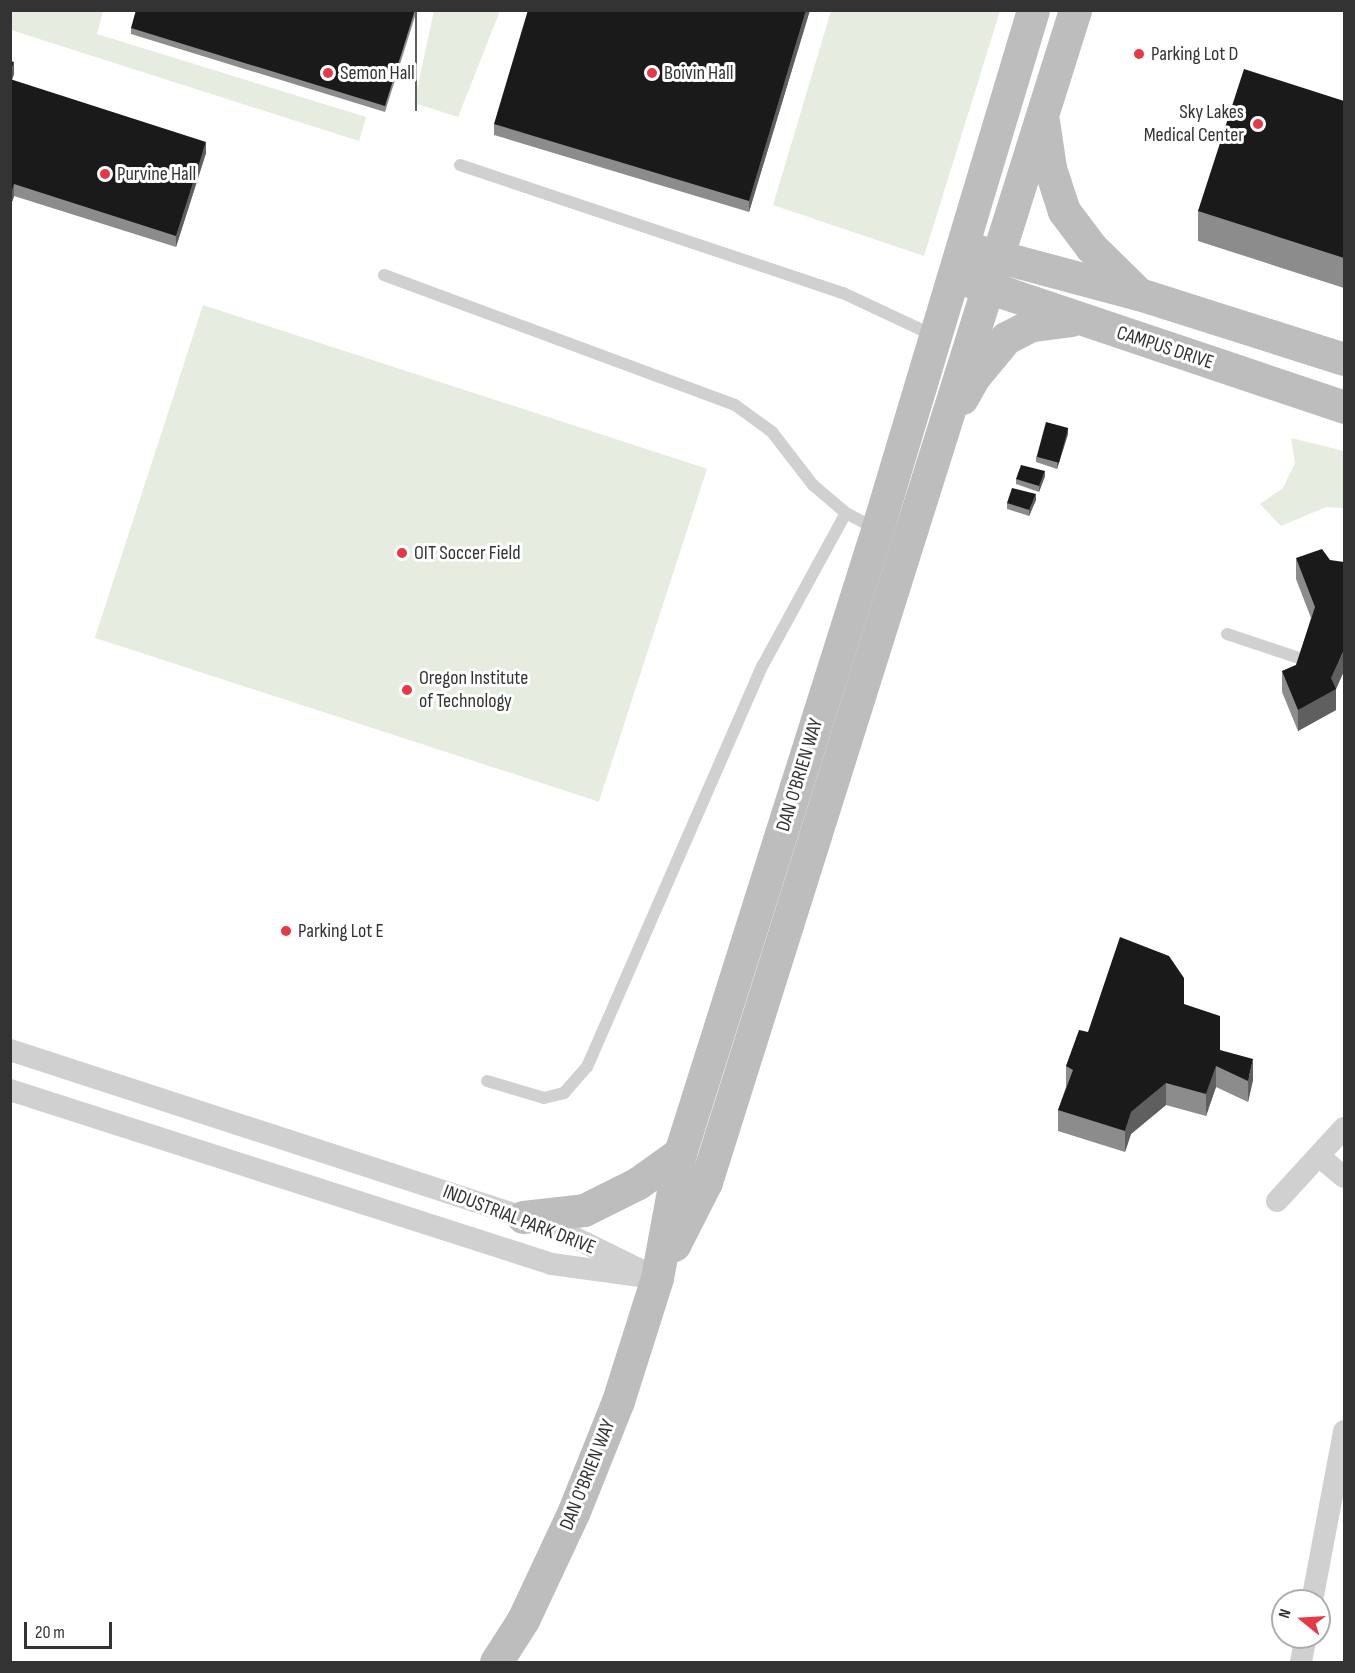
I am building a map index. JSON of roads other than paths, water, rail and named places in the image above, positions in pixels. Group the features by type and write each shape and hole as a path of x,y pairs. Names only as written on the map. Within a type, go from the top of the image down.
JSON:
{"street":[{"path":"1033,10 958,262 998,254 1139,294 1344,359"},
{"path":"987,289 1075,10"},
{"path":"1041,114 1050,168 1064,211 1091,247 1139,294"},
{"name":"CAMPUS DRIVE","path":"958,262 987,289 1344,407"},
{"name":"DAN O'BRIEN WAY","path":"657,1278 706,1182 893,535 936,337 958,262"},
{"name":"DAN O'BRIEN WAY","path":"496,1662 523,1620 574,1511 618,1401 657,1278 680,1153 893,535 944,431 954,389 987,289"},
{"path":"944,431 973,378 1006,338 1032,325 1076,319"},
{"name":"INDUSTRIAL PARK DRIVE","path":"10,1050 523,1217 565,1233 657,1278"},
{"name":"INDUSTRIAL PARK DRIVE","path":"10,1090 552,1264 657,1278"},
{"path":"1277,1201 1320,1157 1344,1128"},
{"path":"523,1217 584,1210 638,1183 680,1153"},
{"path":"1320,1157 1344,1177"},
{"path":"1314,1589 1344,1431"}],"lane":[{"path":"460,165 843,293 936,337"},
{"path":"384,275 735,405 772,432 813,485 846,513 893,535"},
{"path":"487,1081 544,1098 564,1093 587,1067 719,758 763,665 846,513"},
{"path":"1227,634 1323,667"}],"place":[{"name":"Parking Lot D","path":"1139,54"},
{"name":"Semon Hall","path":"328,73"},
{"name":"Boivin Hall","path":"652,73"},
{"name":"Sky Lakes Medical Center","path":"1258,124"},
{"name":"Purvine Hall","path":"105,174"},
{"name":"OIT Soccer Field","path":"402,553"},
{"name":"Oregon Institute of Technology","path":"407,690"},
{"name":"Parking Lot E","path":"286,931"}]}
